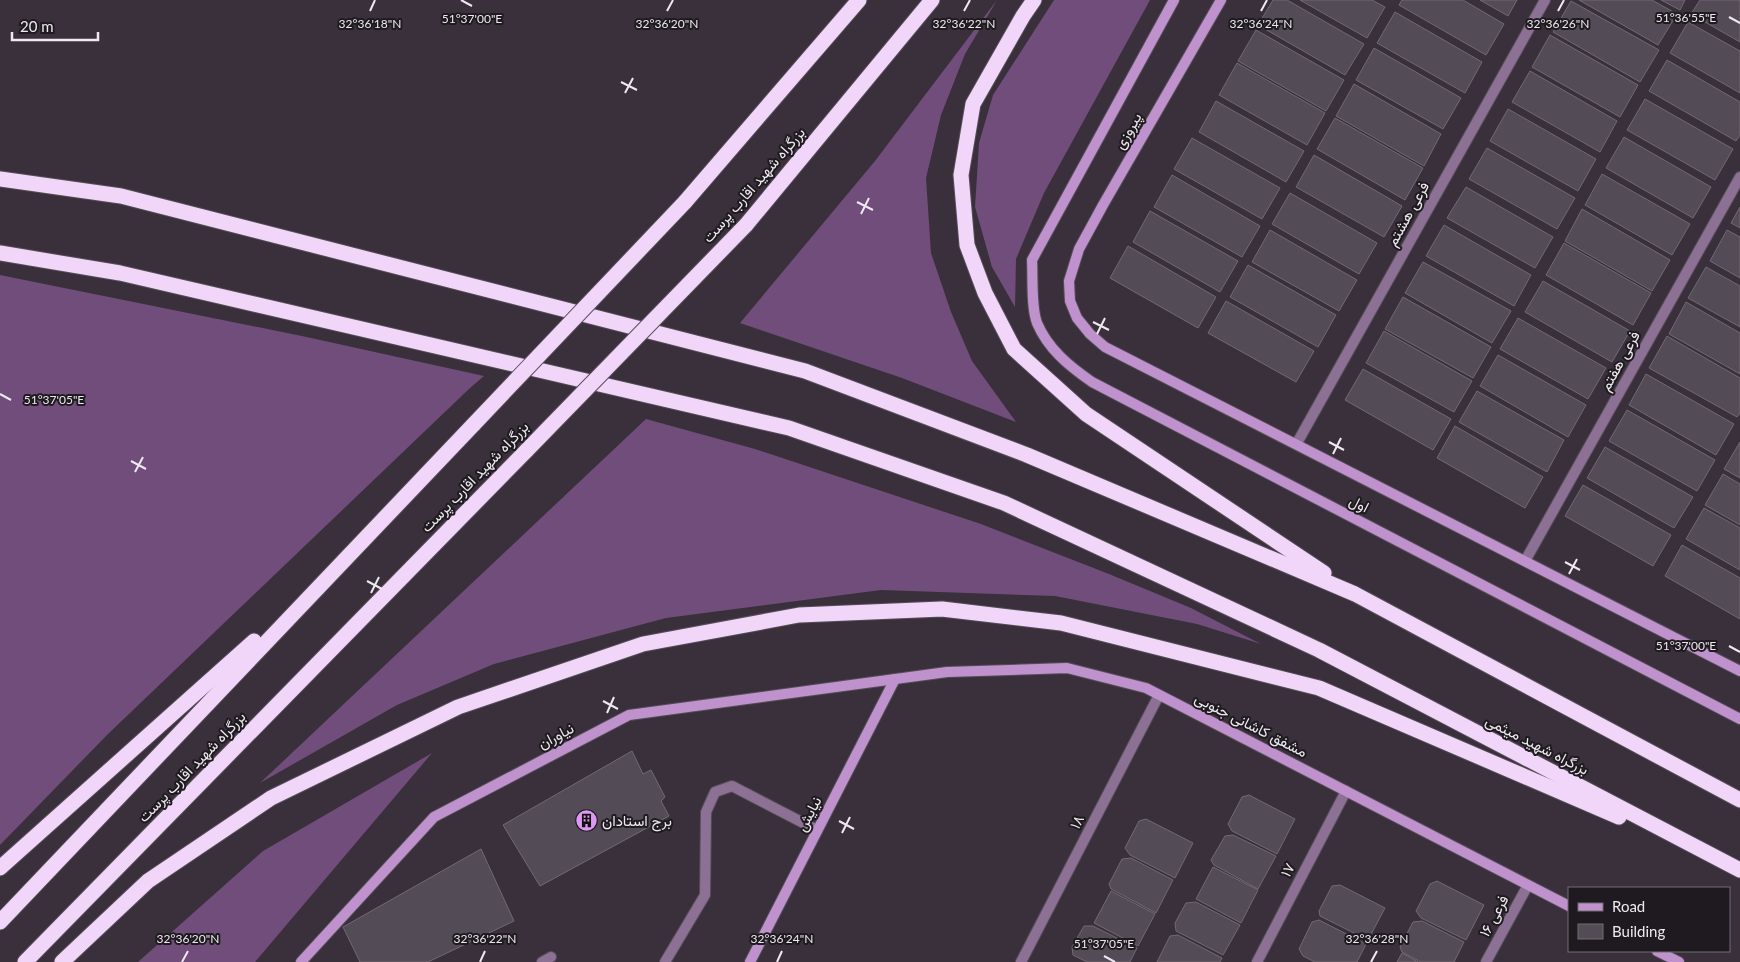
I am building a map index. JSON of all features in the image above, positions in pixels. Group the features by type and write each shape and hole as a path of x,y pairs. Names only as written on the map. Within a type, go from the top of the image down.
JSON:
{"highway":[{"path":"0,922 685,202 859,0"},
{"name":"بزرگراه شهید اقارب پرست","path":"25,962 746,225 932,0"},
{"path":"1034,0 973,104 961,175 967,245 985,293 1014,348 1086,414 1354,594"},
{"path":"0,179 121,196 805,371 1027,455 1354,594 1740,800"},
{"name":"بزرگراه شهید میثمی","path":"0,253 120,273 788,428 1004,502 1319,650 1736,868"},
{"path":"0,868 336,569"},
{"path":"62,962 148,881 271,798 458,707 642,644 799,615 942,609 1061,623 1319,688 1736,868"}],"street":[{"name":"پیروزی","path":"1032,260 1174,0"},
{"name":"پیروزی","path":"1069,281 1079,249 1221,0"},
{"name":"فرعی هشتم","path":"1297,444 1545,0"},
{"name":"فرعی هفتم","path":"1525,561 1740,177"},
{"name":"اول","path":"1032,260 1033,295 1037,322 1048,342 1064,362 1092,382 1740,719"},
{"name":"اول","path":"1069,281 1070,301 1077,318 1090,334 1105,347 1740,671"},
{"name":"مشفق کاشانی جنوبی","path":"895,679 947,672 1068,668 1146,688 1568,905"},
{"name":"نیایش","path":"750,962 895,679"},
{"name":"نیاوران","path":"301,962 434,817 629,715 895,679"},
{"name":"۱۸","path":"1022,962 1159,695"},
{"path":"665,962 705,895 706,812 715,792 732,786 817,830"},
{"name":"۱۷","path":"1257,962 1346,791"},
{"name":"فرعی ۱۶","path":"1486,962 1528,885"},
{"path":"1659,952 1679,962"},
{"path":"542,962 551,957"}],"shaded area":[{"path":"997,0 965,54 941,115 926,178 931,253 951,312 972,361 1016,422 902,378 740,323 875,161"},
{"path":"1054,0 1150,0 1044,193 1016,259 1015,307 992,267 975,207 979,143 993,95"},
{"path":"0,275 302,336 484,376 107,735 0,845"},
{"path":"646,419 755,449 981,524 1191,608 1261,644 1197,624 1055,596 881,590 666,618 494,664 397,705 260,783"},
{"path":"432,753 255,962 138,962 263,851"}],"building":[{"path":"1273,0 1287,0 1364,44 1345,75 1258,25"},
{"path":"1300,0 1372,0 1385,7 1367,38"},
{"path":"1402,0 1463,0 1504,24 1486,55 1399,5"},
{"path":"1480,0 1517,0 1508,16"},
{"path":"1579,0 1652,0 1677,14 1658,45"},
{"path":"1661,0 1685,0 1680,10"},
{"path":"1700,0 1740,0 1740,42 1691,14"},
{"path":"1571,1 1659,50 1640,82 1553,32"},
{"path":"1395,12 1482,62 1465,93 1377,43"},
{"path":"1688,22 1740,51 1740,93 1670,53"},
{"path":"1256,30 1344,80 1326,111 1238,61"},
{"path":"1550,35 1638,85 1620,117 1532,67"},
{"path":"1374,48 1461,98 1443,129 1356,80"},
{"path":"1667,60 1740,102 1740,135 1736,141 1649,91"},
{"path":"1237,63 1325,113 1307,145 1219,95"},
{"path":"1530,71 1617,121 1600,152 1512,102"},
{"path":"1354,84 1441,134 1424,166 1336,116"},
{"path":"1645,99 1733,149 1715,180 1627,130"},
{"path":"1216,101 1304,151 1286,182 1199,132"},
{"path":"1508,109 1596,159 1578,191 1490,141"},
{"path":"1335,118 1423,168 1405,200 1317,149"},
{"path":"1624,137 1711,187 1693,218 1606,168"},
{"path":"1192,138 1280,188 1262,219 1174,169"},
{"path":"1487,148 1575,198 1557,229 1469,179"},
{"path":"1314,155 1402,206 1384,237 1296,187"},
{"path":"1602,174 1690,224 1672,255 1585,205"},
{"path":"1172,175 1260,226 1242,257 1154,207"},
{"path":"1466,187 1553,237 1535,268 1447,218"},
{"path":"1290,193 1377,243 1359,274 1272,224"},
{"path":"1740,207 1740,228 1731,223"},
{"path":"1582,209 1670,260 1652,291 1565,241"},
{"path":"1150,211 1238,261 1220,292 1133,242"},
{"path":"1444,225 1531,275 1514,306 1426,256"},
{"path":"1270,230 1357,280 1339,311 1252,262"},
{"path":"1727,230 1740,237 1740,278 1710,261"},
{"path":"1564,243 1651,293 1633,325 1546,275"},
{"path":"1128,246 1216,297 1198,328 1110,278"},
{"path":"1423,262 1511,311 1492,343 1405,293"},
{"path":"1248,265 1336,315 1318,347 1230,297"},
{"path":"1706,267 1740,286 1740,327 1688,298"},
{"path":"1543,281 1630,331 1612,362 1525,312"},
{"path":"1403,297 1491,347 1473,378 1385,329"},
{"path":"1226,301 1314,351 1296,382 1208,333"},
{"path":"1686,302 1740,333 1740,374 1669,334"},
{"path":"1518,318 1606,368 1588,399 1500,349"},
{"path":"1384,331 1472,381 1454,412 1366,363"},
{"path":"1667,336 1740,378 1740,413 1737,417 1649,368"},
{"path":"1498,355 1586,405 1568,437 1480,386"},
{"path":"1363,369 1451,419 1433,450 1345,400"},
{"path":"1646,374 1734,424 1716,455 1629,405"},
{"path":"1477,391 1564,440 1547,472 1459,422"},
{"path":"1627,410 1715,460 1697,491 1609,441"},
{"path":"1455,426 1543,477 1525,508 1437,458"},
{"path":"1740,442 1740,478 1724,469"},
{"path":"1605,447 1693,497 1674,528 1587,478"},
{"path":"1723,474 1740,484 1740,525 1705,505"},
{"path":"1583,485 1671,535 1653,566 1565,516"},
{"path":"1704,508 1740,528 1740,570 1686,539"},
{"path":"1682,545 1740,578 1740,619 1665,576"},
{"name":"برج استادان","path":"632,751 643,774 651,770 665,797 661,801 669,816 540,886 503,825"},
{"path":"1249,795 1295,819 1277,854 1232,831 1228,824 1242,797"},
{"path":"1146,819 1193,843 1175,878 1130,855 1125,848 1139,821"},
{"path":"1233,835 1276,856 1258,889 1214,865 1211,860 1225,836"},
{"path":"481,849 514,921 428,962 360,962 343,927"},
{"path":"1131,858 1173,880 1156,913 1111,889 1109,884 1122,859"},
{"path":"1213,867 1258,890 1241,923 1196,899"},
{"path":"1437,881 1484,905 1466,940 1421,918 1416,911 1430,884"},
{"path":"1340,885 1385,908 1368,940 1320,916 1319,911 1332,886"},
{"path":"1111,891 1155,914 1138,946 1094,923"},
{"path":"1196,902 1240,925 1223,955 1176,931 1175,923 1186,903"},
{"path":"1319,920 1366,944 1357,962 1315,962 1303,956 1299,949 1312,922"},
{"path":"1422,921 1464,942 1454,962 1421,962 1402,952 1400,947 1413,922"},
{"path":"1084,926 1093,926 1137,948 1130,962 1087,962 1073,955 1072,947"},
{"path":"1178,935 1222,958 1220,962 1157,962 1170,936"},
{"path":"1402,953 1418,962 1397,962"}],"place":[{"name":"برج استادان","path":"586,821"}]}
